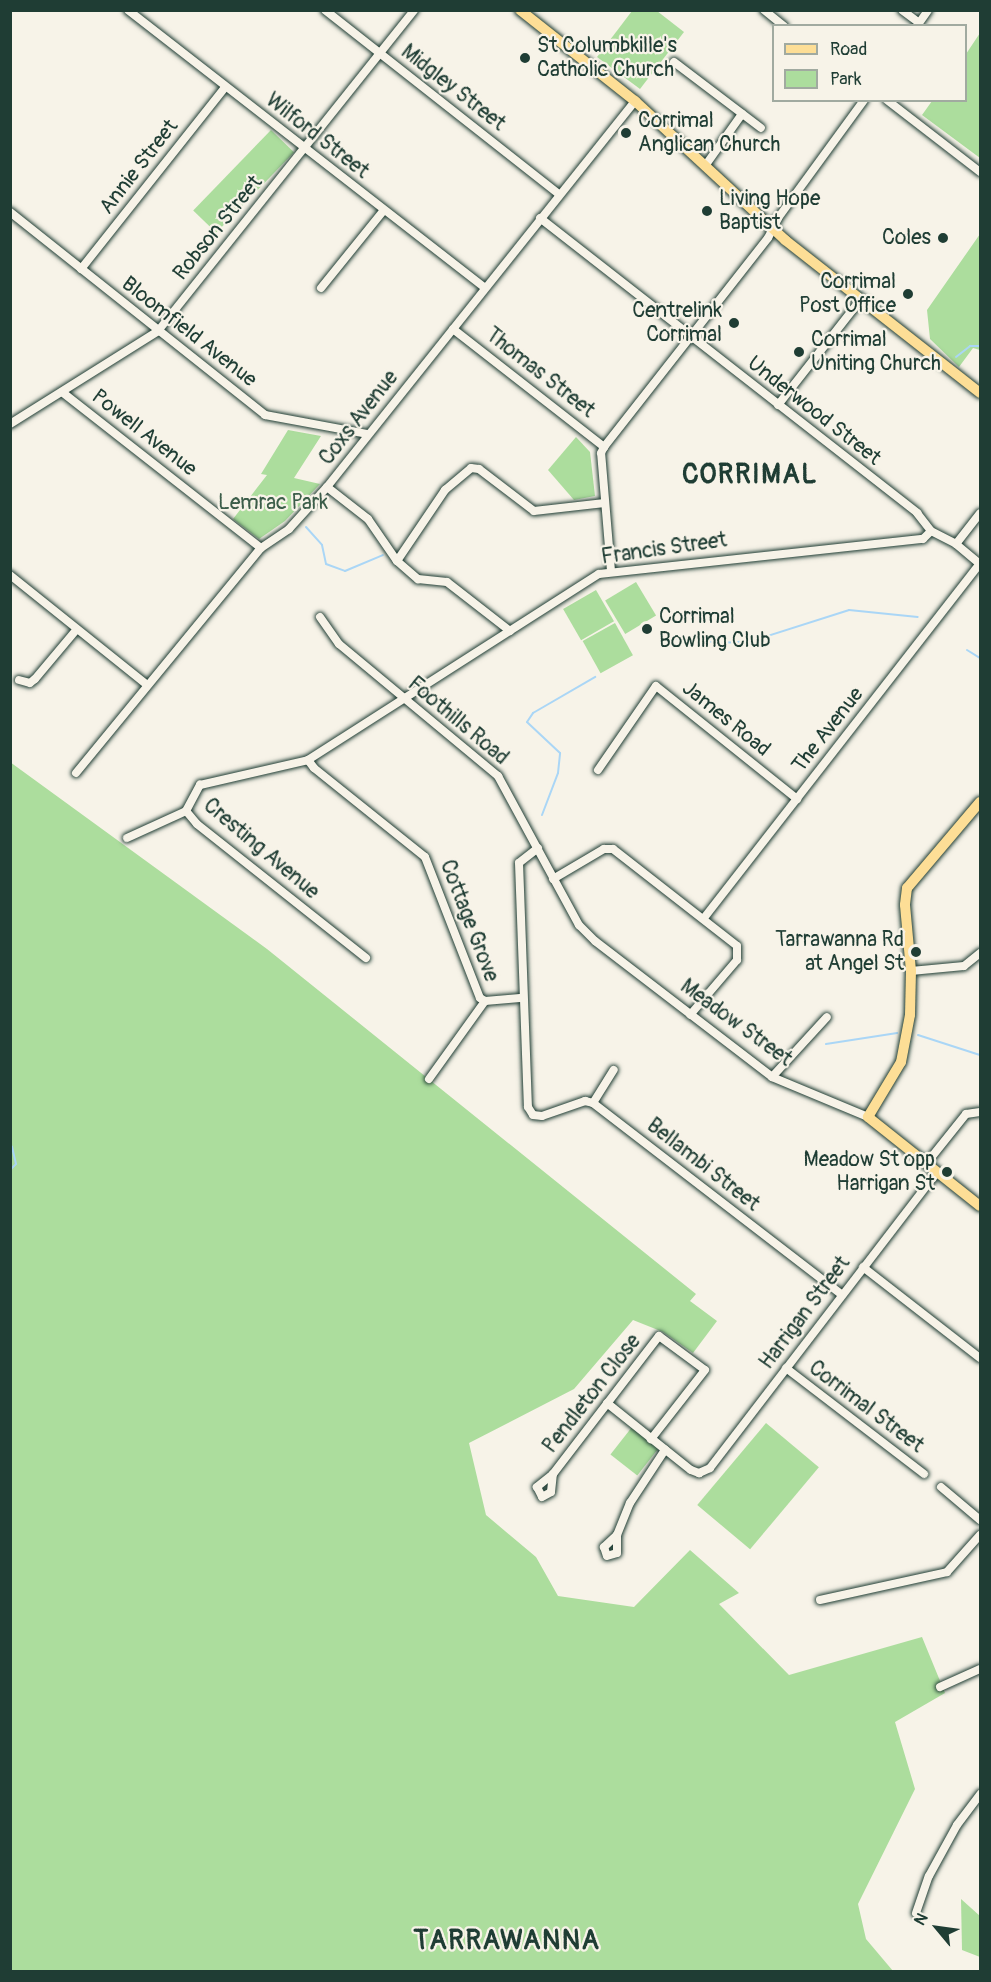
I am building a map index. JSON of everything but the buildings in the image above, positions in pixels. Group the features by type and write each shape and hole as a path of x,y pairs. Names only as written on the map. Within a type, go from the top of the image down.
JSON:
{"main road":[{"path":"520,10 635,101 773,230 981,393"},
{"path":"868,1117 901,1062 912,1000 905,905 908,888 981,802"},
{"name":"Meadow Street","path":"868,1117 981,1206"}],"street":[{"name":"Midgley Street","path":"324,10 559,194"},
{"name":"Robson Street","path":"10,424 158,332 414,10"},
{"path":"764,10 782,24"},
{"path":"902,10 918,24 928,10"},
{"name":"Wilford Street","path":"132,12 225,87 485,288"},
{"path":"674,62 761,128"},
{"name":"Annie Street","path":"81,269 225,87"},
{"name":"Coxs Avenue","path":"76,773 146,684 261,548 289,529 327,487 635,101"},
{"path":"611,571 605,503 604,447 773,230 863,102"},
{"path":"890,102 981,172"},
{"path":"705,166 742,114"},
{"path":"321,288 384,210"},
{"name":"Bloomfield Avenue","path":"10,212 265,415 368,434"},
{"name":"Underwood Street","path":"540,218 916,513 932,531 956,544 980,564"},
{"path":"778,405 861,299"},
{"name":"Thomas Street","path":"453,329 604,447"},
{"name":"Powell Avenue","path":"62,392 261,548"},
{"path":"397,561 445,490 471,468 479,469 534,511 605,503"},
{"path":"327,487 368,519 397,561 418,579 447,582 510,631"},
{"path":"956,544 981,513"},
{"name":"Francis Street","path":"308,760 599,574 923,539 932,531"},
{"name":"The Avenue","path":"704,918 980,564"},
{"path":"10,575 146,684"},
{"name":"Foothills Road","path":"320,617 339,644 498,777 538,848"},
{"path":"19,680 31,688 77,628"},
{"name":"James Road","path":"598,770 656,686 797,799"},
{"name":"Cresting Avenue","path":"308,760 200,785 186,811 197,824 366,958"},
{"name":"Cottage Grove","path":"308,760 314,768 425,857 480,998 485,1001 523,998"},
{"path":"127,838 186,811"},
{"path":"538,848 519,862 528,1107 532,1115 542,1116 585,1101 593,1103 614,1070"},
{"name":"Meadow Street","path":"538,848 579,925 690,1015 772,1077 868,1117"},
{"path":"554,879 604,849 613,849 704,918 739,952 690,1015"},
{"path":"911,971 964,966 981,953"},
{"path":"429,1079 485,1001"},
{"path":"772,1077 827,1017"},
{"name":"Bellambi Street","path":"593,1103 842,1294"},
{"path":"926,1164 966,1114 981,1112"},
{"name":"Harrigan Street","path":"665,1450 699,1473 710,1468 937,1172"},
{"path":"863,1267 981,1358"},
{"name":"Pendleton Close","path":"553,1474 659,1336 705,1370 651,1439"},
{"name":"Corrimal Street","path":"786,1368 924,1474"},
{"path":"607,1403 665,1450 640,1483 617,1535"},
{"path":"941,1487 981,1520"},
{"path":"820,1600 947,1572 981,1535"},
{"path":"940,1687 981,1669"},
{"path":"916,1913 919,1899 946,1846 981,1794"}],"green space":[{"path":"632,11 657,11 684,32 640,89 597,57"},
{"path":"980,33 980,158 922,115 931,102 967,102 967,52"},
{"path":"271,130 294,152 216,233 193,211"},
{"path":"980,234 980,350 973,348 959,367 930,339 927,310"},
{"name":"Lemrac Park","path":"288,430 321,436 294,478 320,484 285,521 259,539 233,519 267,475 261,474"},
{"path":"576,437 590,452 595,496 574,500 548,470"},
{"path":"636,582 656,615 625,634 605,601"},
{"path":"596,590 614,621 581,640 563,609"},
{"path":"615,623 633,655 601,673 583,641"},
{"path":"10,762 267,949 696,1294 690,1301 717,1321 693,1353 663,1332 633,1320 574,1389 469,1443 486,1515 536,1557 558,1596 634,1607 690,1550 739,1593 719,1604 789,1675 922,1637 945,1693 895,1722 915,1789 858,1904 866,1939 893,1971 11,1971"},
{"path":"766,1423 819,1467 750,1549 697,1505"},
{"path":"632,1427 659,1448 637,1476 610,1455"},
{"path":"961,1899 980,1916 980,1957 962,1950"}],"waterway":[{"path":"956,357 970,346 980,346"},
{"path":"306,527 322,545 326,564 345,571 383,555"},
{"path":"662,642 680,638 718,643 752,641 849,610 918,617"},
{"path":"967,650 980,658"},
{"path":"542,815 558,773 560,753 527,722 533,713 595,677"},
{"path":"826,1044 897,1033"},
{"path":"918,1035 980,1055"},
{"path":"10,1170 16,1164 12,1146"}],"place":[{"name":"St Columbkille's Catholic Church","path":"525,58"},
{"name":"Corrimal Anglican Church","path":"626,133"},
{"name":"Living Hope Baptist","path":"707,211"},
{"name":"Coles","path":"943,238"},
{"name":"Corrimal Post Office","path":"908,294"},
{"name":"Centrelink Corrimal","path":"734,323"},
{"name":"Corrimal Uniting Church","path":"799,352"},
{"name":"Corrimal Bowling Club","path":"647,629"},
{"name":"Tarrawanna Rd at Angel St","path":"916,952"},
{"name":"Meadow St opp Harrigan St","path":"947,1172"}],"district":[{"name":"CORRIMAL","path":"750,475"},
{"name":"TARRAWANNA","path":"507,1941"}]}
